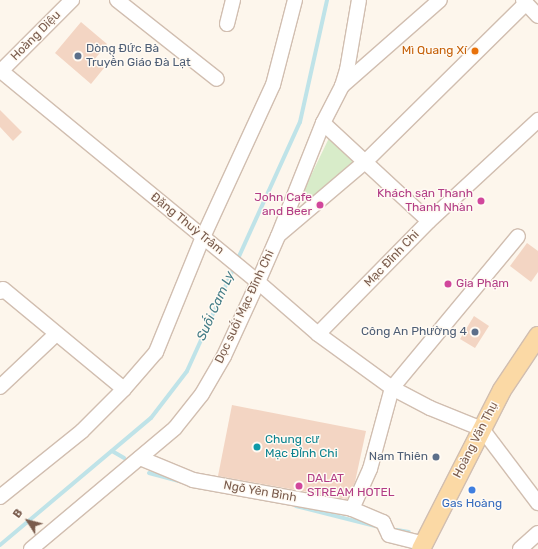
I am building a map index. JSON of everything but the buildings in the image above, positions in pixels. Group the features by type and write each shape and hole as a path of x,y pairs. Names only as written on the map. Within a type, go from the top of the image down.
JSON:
{"main road":[{"name":"Hoàng Văn Thụ","path":"423,547 504,386 538,336"}],"street":[{"name":"Hoàng Diệu","path":"0,71 72,0"},
{"path":"117,0 216,79"},
{"path":"227,24 233,0"},
{"path":"0,496 82,432 124,389 156,352 203,237 273,85 295,0"},
{"name":"Dọc suối Mạc Đĩnh Chi","path":"31,549 175,428 202,394 224,356 258,282 323,123 342,86 347,70 359,0"},
{"path":"342,86 440,0"},
{"path":"278,236 365,162 525,1 538,16"},
{"name":"Đặng Thuỳ Trâm","path":"0,71 258,282 318,334 392,388 430,408 482,429"},
{"name":"Mạc Đĩnh Chi","path":"318,334 429,221 538,120"},
{"path":"323,123 429,221"},
{"path":"352,509 370,469 392,388 518,236"},
{"path":"0,292 3,289 124,389"},
{"path":"0,387 56,334"},
{"path":"482,429 538,503"},
{"name":"Ngõ Yên Bình","path":"140,458 193,480 352,509 383,522 389,535 423,547"},
{"path":"520,549 538,533"}],"green space":[{"path":"329,138 358,162 304,211 303,192"}],"waterway":[{"name":"Suối Cam Ly","path":"0,545 151,418 187,371 300,122 327,0"},
{"path":"112,451 124,458"},
{"path":"149,473 182,482"},
{"path":"296,506 379,527"},
{"path":"397,530 409,532"}],"place":[{"name":"Mì Quang Xí","path":"475,51"},
{"name":"Dòng Đức Bà Truyền Giáo Đà Lạt","path":"78,56"},
{"name":"Khách sạn Thanh Thanh Nhàn","path":"481,201"},
{"name":"John Cafe and Beer","path":"320,205"},
{"name":"Gia Phạm","path":"448,284"},
{"name":"Công An Phường 4","path":"475,332"},
{"name":"Chung cư Mạc Đỉnh Chi","path":"257,447"},
{"name":"Nam Thiên","path":"436,457"},
{"name":"DALAT STREAM HOTEL","path":"299,486"},
{"name":"Gas Hoàng","path":"472,490"}]}
